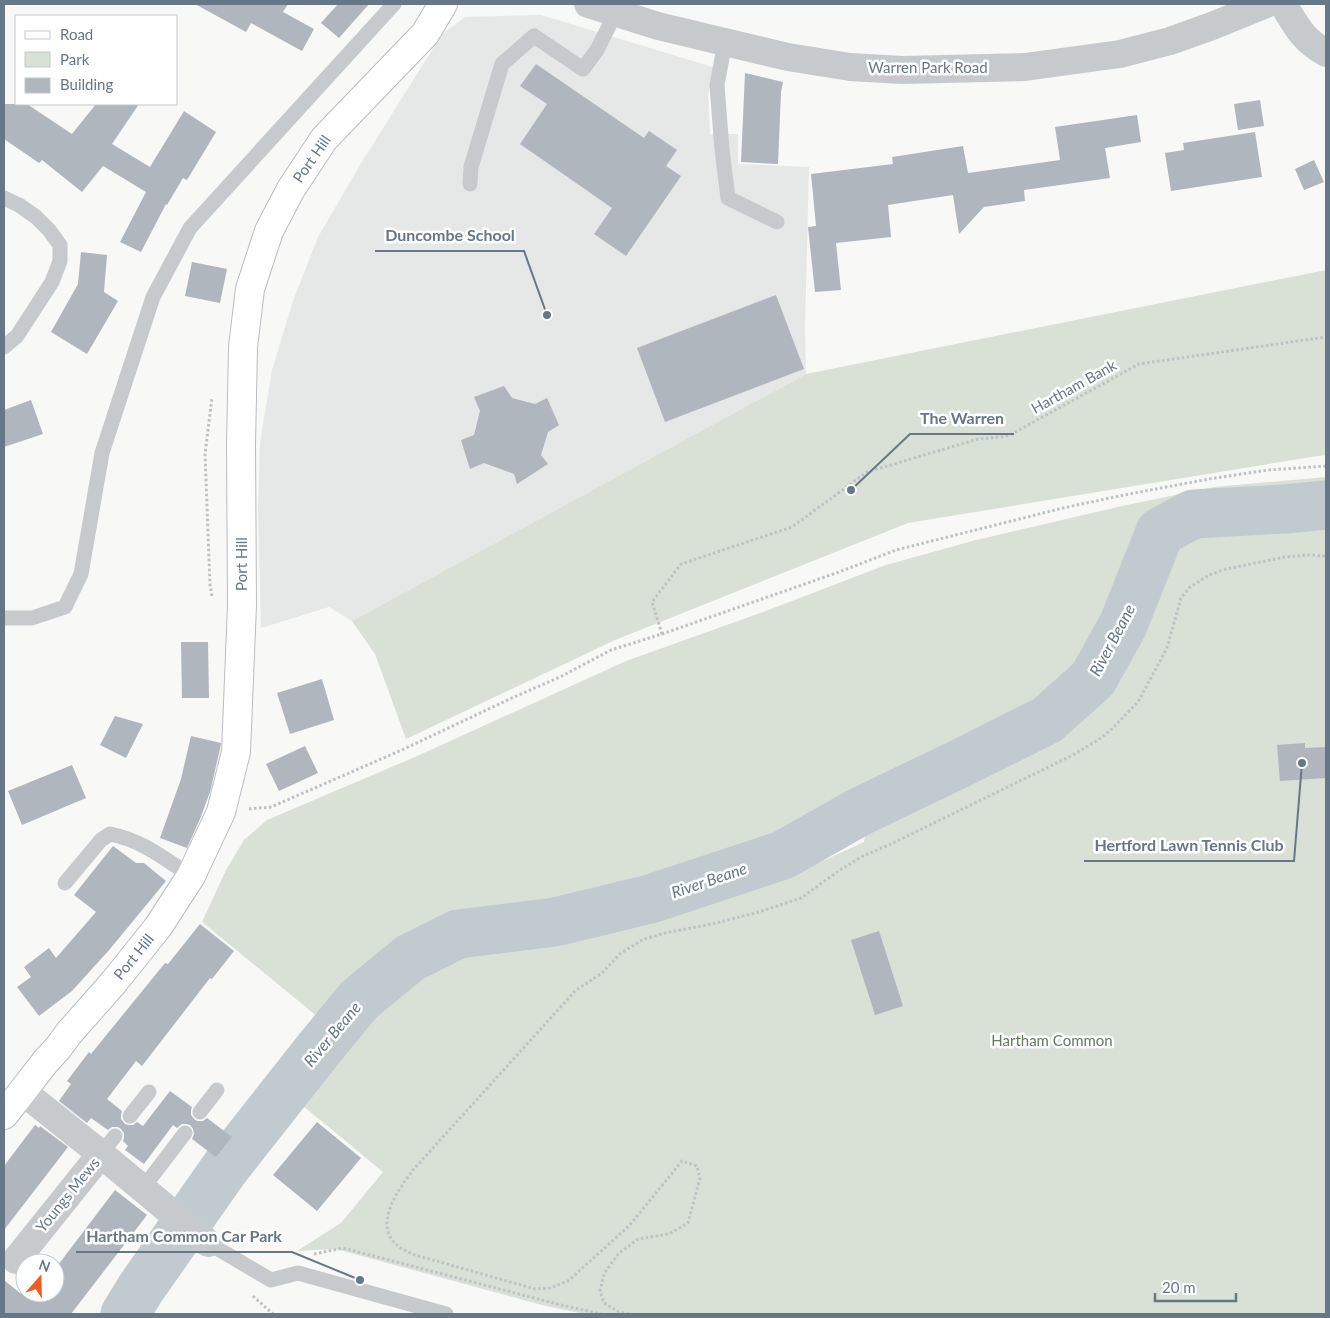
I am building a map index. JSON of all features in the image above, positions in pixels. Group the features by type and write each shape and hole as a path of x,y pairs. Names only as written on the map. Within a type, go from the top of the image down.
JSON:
{"main road":[{"name":"Port Hill","path":"10,1104 114,982 158,927 191,876 221,812 236,752 242,605 241,445 243,347 250,289 269,231 291,189 324,139 425,34 443,4"}],"street":[{"name":"Warren Park Road","path":"588,4 658,26 788,56 850,66 902,70 1025,67 1120,54 1170,41 1266,4"},
{"path":"1283,4 1300,33 1326,54"},
{"path":"10,1104 108,1145 143,1188 208,1244"},
{"name":"Youngs Mews","path":"22,1253 108,1145"}],"lane":[{"path":"4,618 32,618 65,607 81,574 102,453 153,297 190,228 394,4"},
{"path":"470,184 470,167 502,64 534,36 584,69 616,12"},
{"path":"725,42 717,85 728,198 777,222"},
{"path":"4,198 19,205 36,217 60,245 60,261 52,282 17,336 4,347"},
{"path":"65,882 101,840 110,834 126,837 148,847 191,876"},
{"path":"200,1112 217,1090"},
{"path":"130,1116 149,1092"},
{"path":"143,1188 185,1133"},
{"path":"208,1244 271,1280 298,1273 446,1314"}],"path":[{"name":"Hartham Bank","path":"662,634 652,602 681,564 792,527 867,472 978,439 1008,436 1139,364 1326,338"},
{"path":"221,812 271,807 406,748 562,676 612,650 839,572 896,550 1063,508 1209,479 1268,470 1326,466"},
{"path":"629,1314 619,1312 604,1303 600,1291 604,1274 618,1254 638,1239 670,1234 688,1223 700,1178 697,1166 682,1161 629,1226 568,1281 550,1288 535,1289 415,1255 400,1248 389,1234 387,1220 392,1203 413,1170 576,990 602,973 621,953 644,939 759,912 801,898 863,856 898,841 1073,755 1111,730 1138,702 1167,648 1181,598 1190,587 1209,575 1226,569 1285,557 1326,556"},
{"path":"310,1255 343,1248 601,1314"}],"shaded area":[{"path":"541,15 716,68 708,94 710,134 738,134 738,164 809,167 805,328 806,374 352,621 329,607 261,628 258,510 260,443 272,370 293,301 318,237 360,165 442,34 465,17"}],"green space":[{"path":"1326,270 1326,455 908,523 615,640 406,739 375,654 352,621 806,374"},
{"path":"1326,477 1326,494 1166,513 1131,543 1107,614 1087,657 1051,694 1000,727 944,749 779,835 579,903 489,913 433,927 390,946 365,970 324,1022 202,922 226,870 244,840 267,820 415,757 626,661 886,565 976,540 1214,487"},
{"name":"Hartham Common","path":"1326,527 1326,1314 584,1314 542,1305 336,1249 297,1251 341,1223 383,1172 302,1105 386,1001 416,978 455,958 495,945 569,938 761,885 864,842 869,825 1061,734 1101,701 1121,680 1153,592 1156,563 1164,549 1174,540 1197,535"}],"building":[{"path":"195,4 288,4 283,12 314,29 302,51 251,23 246,32"},
{"path":"338,4 369,4 339,38 321,23"},
{"path":"536,64 644,138 649,131 677,150 666,166 681,176 626,256 594,234 612,208 520,144 547,104 520,86"},
{"path":"745,73 783,82 778,164 741,162"},
{"path":"1260,100 1264,126 1238,130 1234,104"},
{"path":"4,104 28,105 72,134 95,105 138,105 112,144 150,167 184,111 216,132 187,180 183,178 166,204 141,252 120,242 146,192 103,166 82,192 42,160 39,163 4,139"},
{"path":"1137,115 1141,142 1105,148 1110,178 1024,190 1025,201 984,207 959,234 953,195 888,205 891,237 836,243 841,290 815,292 808,227 816,226 811,174 893,164 892,157 963,146 968,173 1060,160 1055,127"},
{"path":"1255,132 1262,177 1171,191 1165,153 1184,150 1183,143"},
{"path":"1314,160 1324,182 1304,190 1295,169"},
{"path":"81,252 107,255 104,292 118,301 87,354 51,332 78,284"},
{"path":"192,262 227,269 220,303 185,296"},
{"path":"776,295 804,369 665,422 637,348"},
{"path":"504,386 512,398 535,404 547,398 559,425 548,432 541,455 548,464 517,484 514,474 484,463 470,469 461,440 474,435 480,411 474,397"},
{"path":"31,400 43,434 4,447 4,410"},
{"path":"181,642 208,642 209,698 182,698"},
{"path":"322,679 334,720 290,734 277,693"},
{"path":"115,716 143,724 126,758 100,745"},
{"path":"191,736 221,743 210,792 187,848 160,838 181,779"},
{"path":"1305,743 1305,748 1326,747 1326,778 1280,781 1277,745"},
{"path":"305,746 318,773 279,791 266,764"},
{"path":"72,765 86,798 22,825 8,791"},
{"path":"113,846 136,863 144,863 166,881 110,949 72,991 39,1016 17,987 31,977 24,967 49,948 56,958 96,912 74,895"},
{"path":"200,924 234,951 212,979 210,978 142,1066 136,1061 107,1099 122,1111 121,1119 125,1124 133,1125 137,1122 143,1126 170,1091 192,1107 191,1115 195,1120 203,1121 207,1118 232,1137 216,1157 192,1139 194,1134 190,1125 182,1124 177,1128 173,1125 144,1164 125,1150 128,1146 123,1141 124,1133 120,1128 112,1127 108,1130 91,1118 87,1123 59,1101 71,1084 67,1081 89,1052 91,1054 165,963 168,964"},
{"path":"879,931 903,1006 875,1015 851,940"},
{"path":"317,1122 361,1158 317,1211 273,1175"},
{"path":"35,1125 39,1128 40,1126 68,1147 4,1230 4,1166"},
{"path":"115,1190 147,1215 71,1314 4,1314 4,1280 15,1289 15,1303 65,1303 65,1256"}],"waterway":[{"name":"River Beane","path":"125,1314 225,1168 318,1050 359,1000 410,958 458,934 555,922 650,899 783,855 859,812 1047,720 1093,679 1123,625 1160,532 1193,514 1326,505"}],"place":[{"name":"Duncombe School","path":"547,315"},
{"name":"The Warren","path":"851,490"},
{"name":"Hertford Lawn Tennis Club","path":"1302,763"},
{"name":"Hartham Common Car Park","path":"360,1280"}]}
